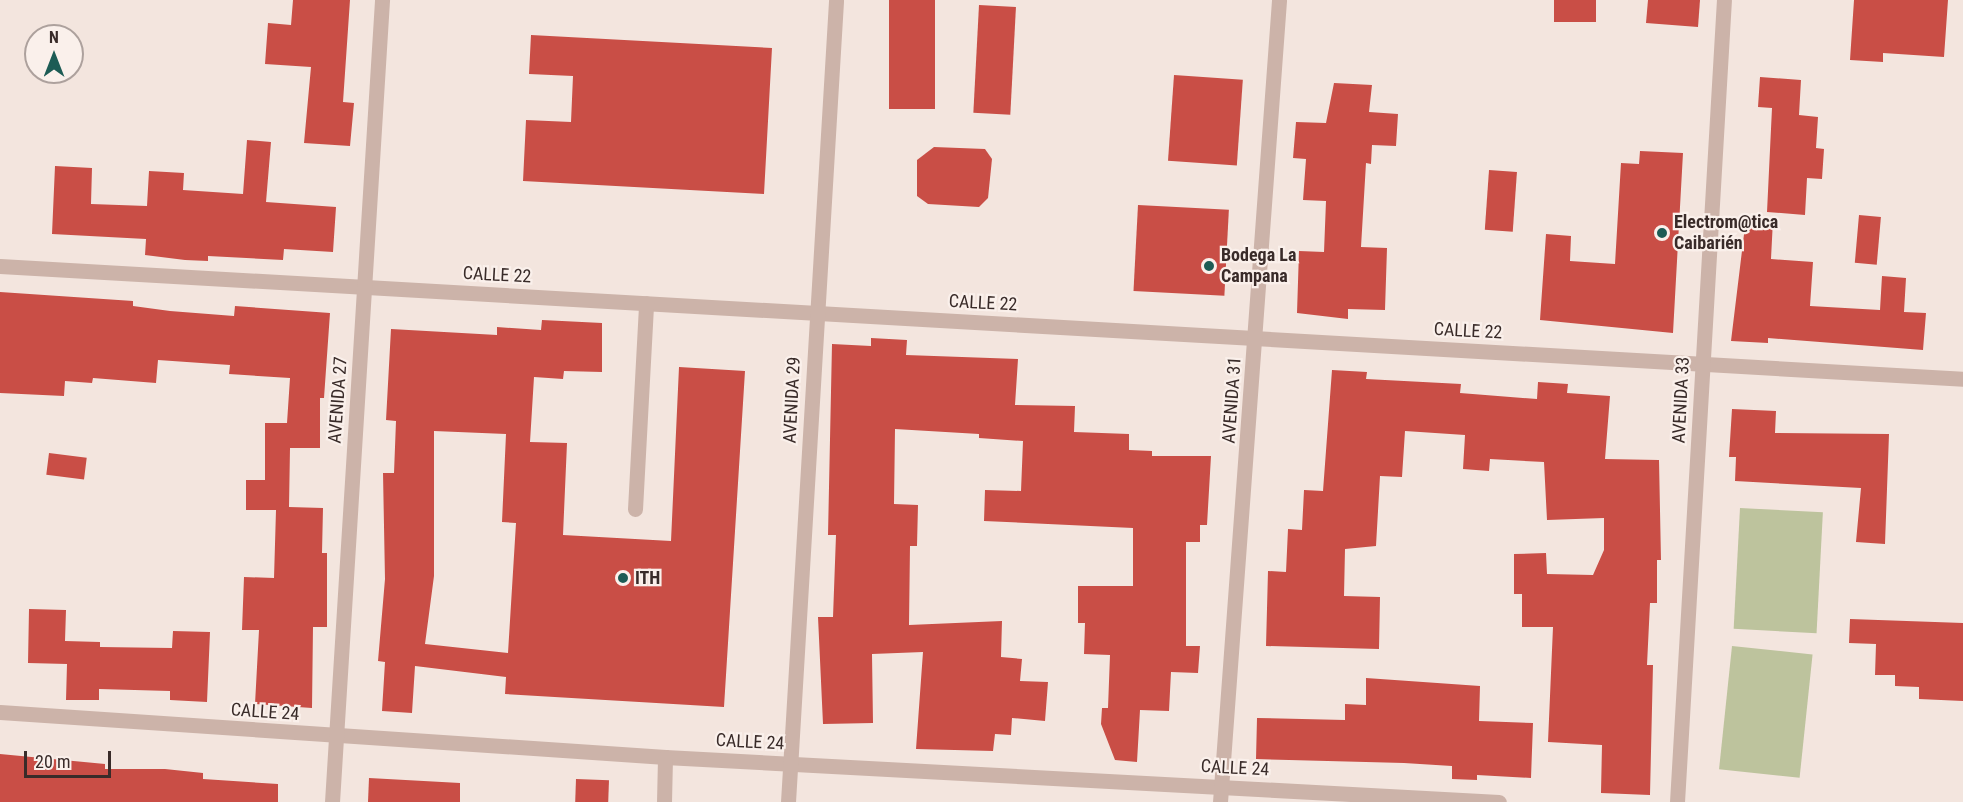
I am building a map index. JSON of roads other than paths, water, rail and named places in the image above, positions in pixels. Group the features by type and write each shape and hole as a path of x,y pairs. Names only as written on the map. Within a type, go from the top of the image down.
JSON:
{"street":[{"name":"AVENIDA 27","path":"332,802 382,0"},
{"name":"AVENIDA 29","path":"788,802 836,0"},
{"name":"AVENIDA 31","path":"1220,802 1256,338 1279,0"},
{"name":"AVENIDA 33","path":"1677,802 1724,0"},
{"name":"CALLE 22","path":"0,266 1963,379"},
{"path":"635,508 646,303"},
{"name":"CALLE 24","path":"0,712 665,757 1498,802"},
{"path":"664,802 665,757"}],"place":[{"name":"Electrom@tica Caibarién","path":"1662,233"},
{"name":"Bodega La Campana","path":"1209,266"},
{"name":"ITH","path":"623,578"}]}
